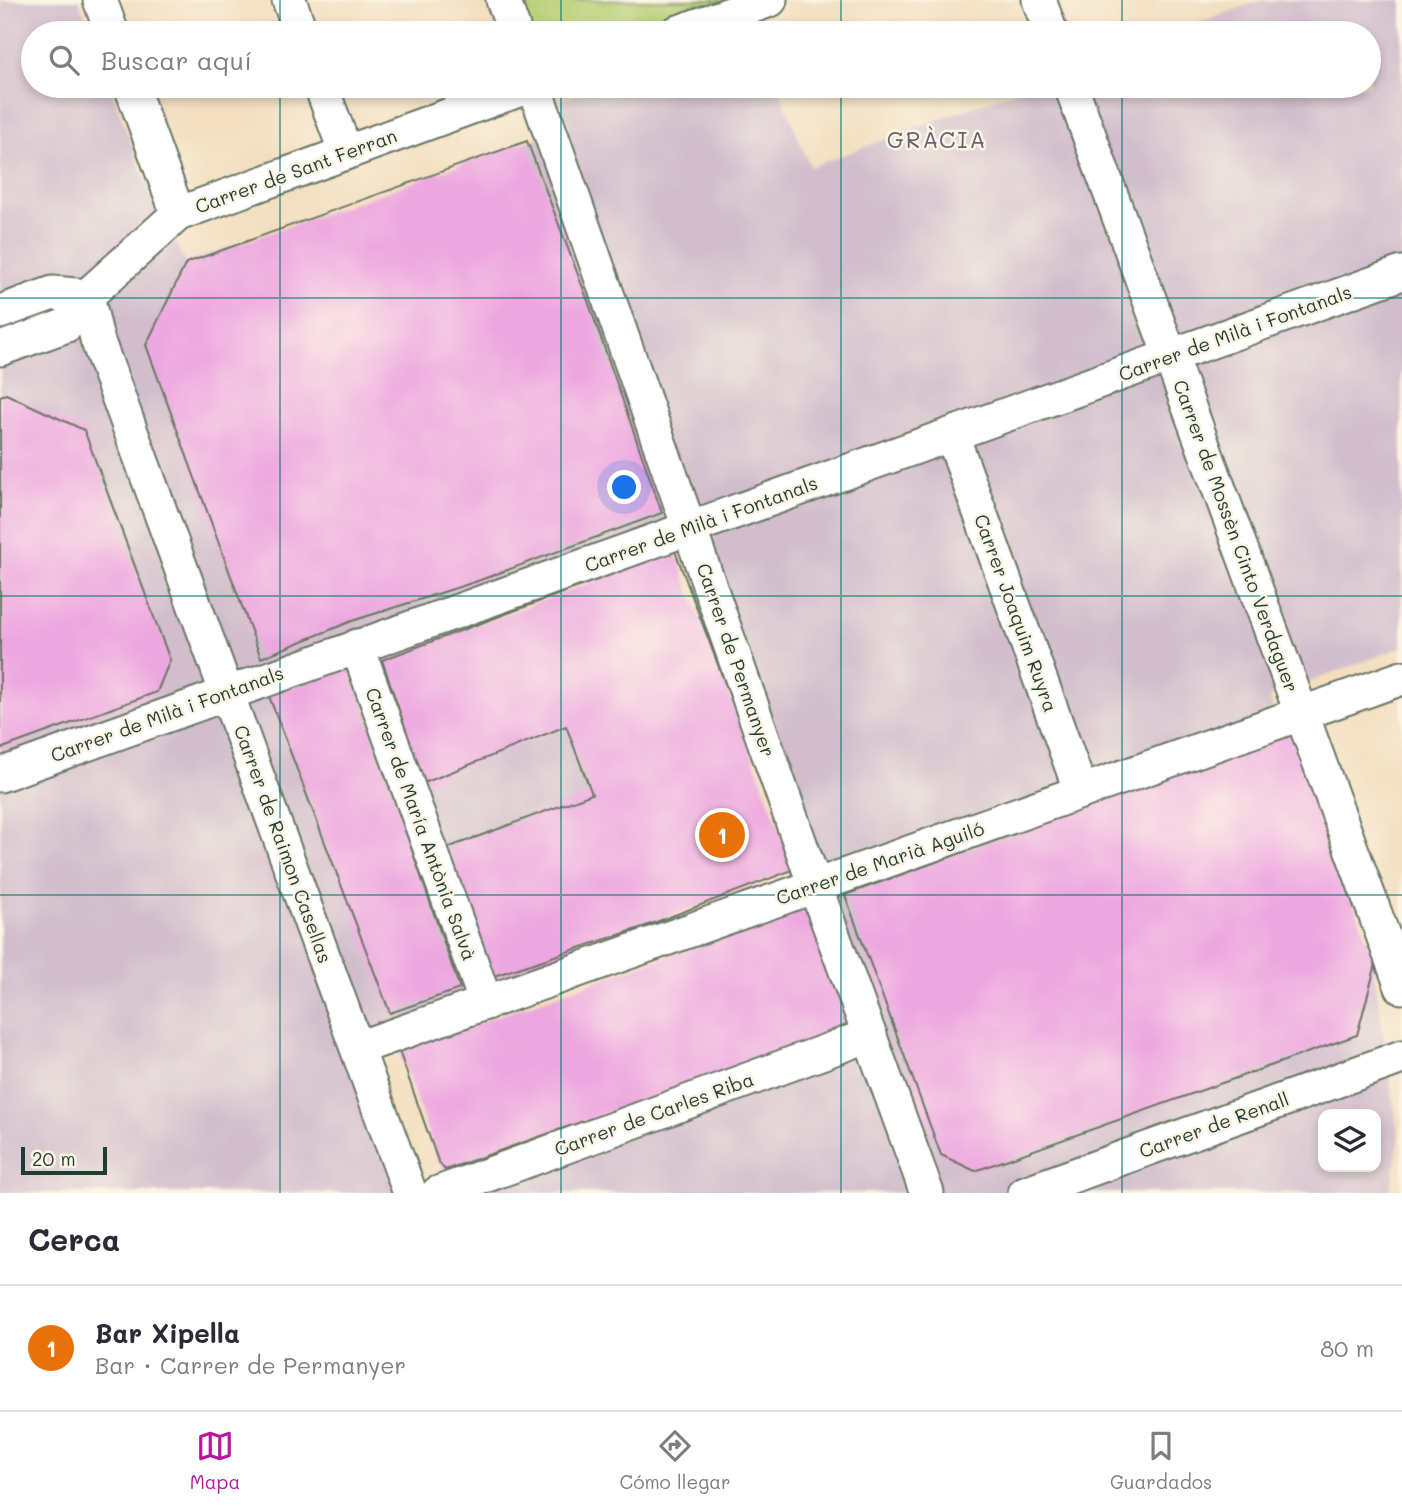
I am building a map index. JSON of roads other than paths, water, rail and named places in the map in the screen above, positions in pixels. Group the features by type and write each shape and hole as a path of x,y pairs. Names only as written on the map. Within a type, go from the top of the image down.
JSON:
{"street":[{"path":"100,0 108,21"},
{"path":"289,0 297,21"},
{"path":"503,0 511,21"},
{"path":"710,21 770,0"},
{"path":"1039,0 1047,21"},
{"path":"135,98 178,214"},
{"path":"325,98 346,153"},
{"name":"Carrer de Sant Ferran","path":"0,349 67,325 87,296 178,214 496,98"},
{"name":"Carrer de Permanyer","path":"538,98 815,886 927,1193"},
{"name":"Carrer de Mossèn Cinto Verdaguer","path":"1074,98 1402,987"},
{"name":"Carrer de Milà i Fontanals","path":"0,775 1402,273"},
{"path":"0,312 53,293 87,296"},
{"name":"Carrer de Raimon Casellas","path":"87,296 97,339 410,1193"},
{"name":"Carrer Joaquim Ruyra","path":"952,435 1081,792"},
{"name":"Carrer de María Antònia Salvà","path":"357,646 486,1003"},
{"name":"Carrer de Marià Aguiló","path":"358,1048 1402,678"},
{"name":"Carrer de Carles Riba","path":"438,1193 870,1035"},
{"name":"Carrer de Renall","path":"1025,1193 1402,1057"}],"place":[{"name":"Bar Xipella","path":"722,835"}],"district":[{"name":"GRÀCIA","path":"937,140"}]}
